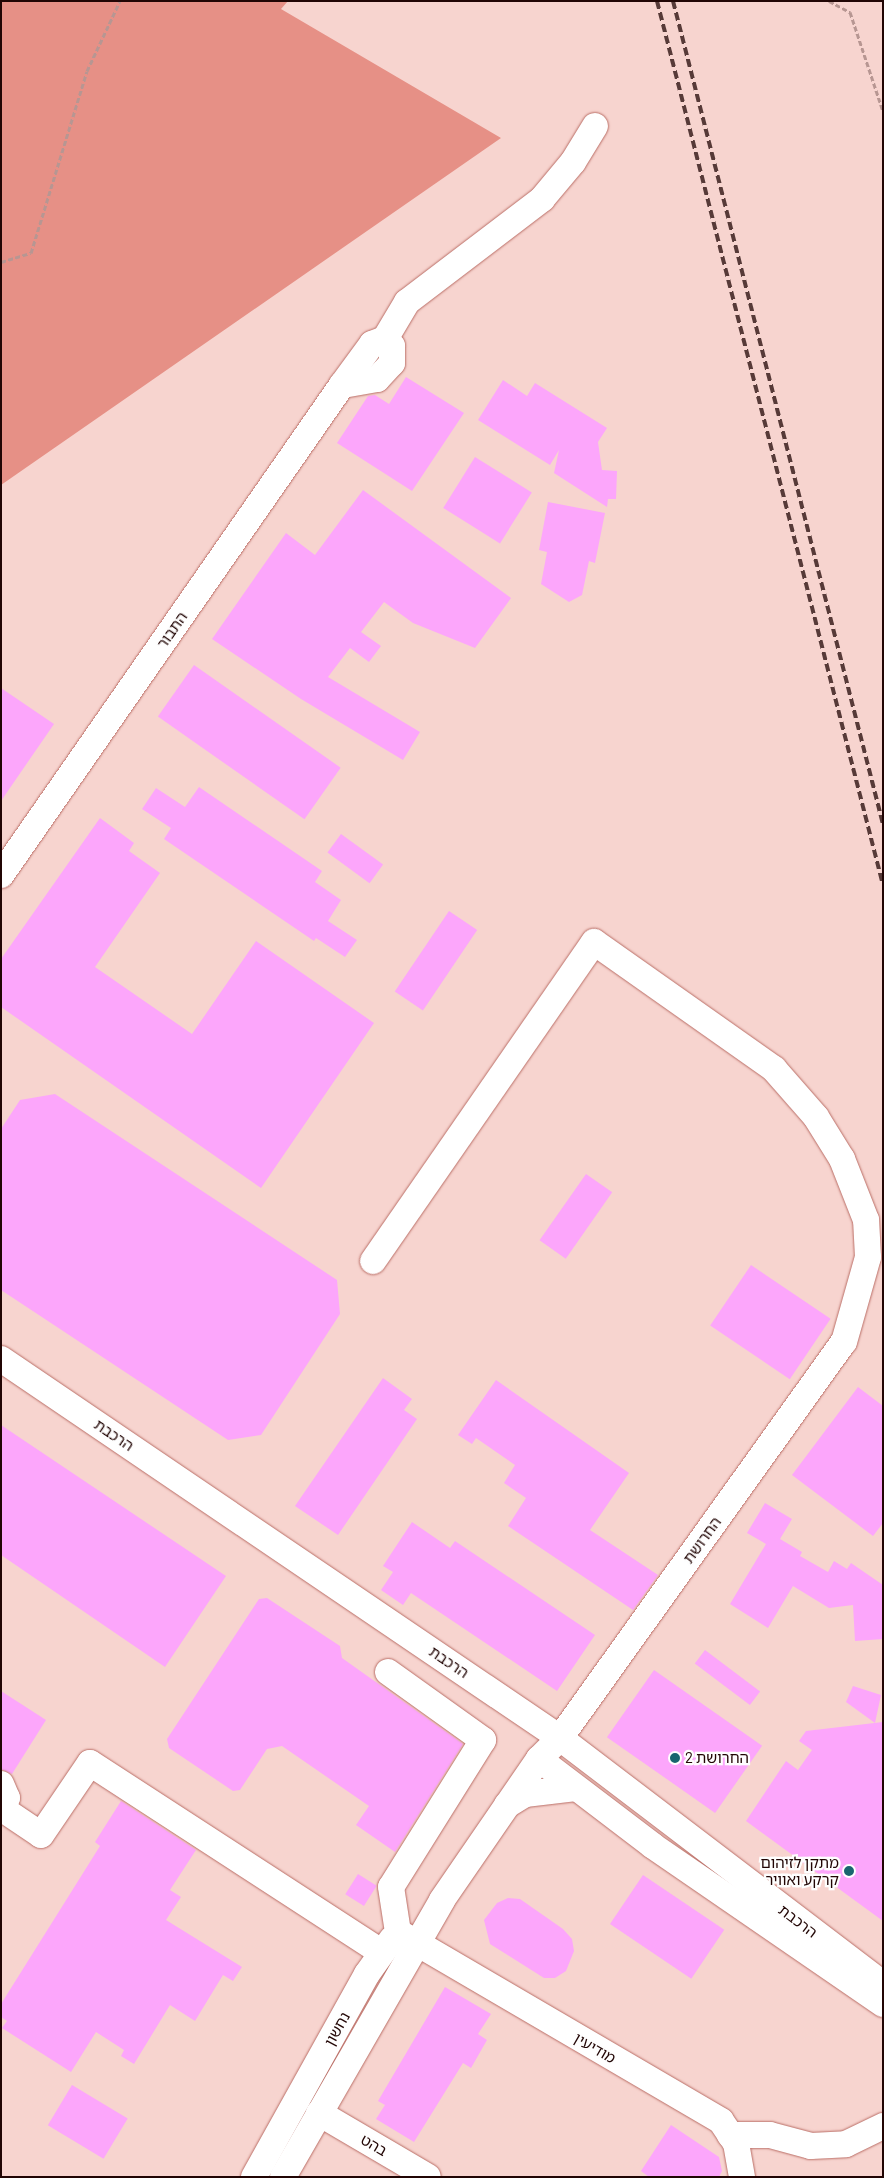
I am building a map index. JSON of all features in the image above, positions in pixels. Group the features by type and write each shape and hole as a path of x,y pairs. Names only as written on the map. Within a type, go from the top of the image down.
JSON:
{"street":[{"name":"התבור","path":"1,874 342,385 377,380 392,363 392,346 385,339 407,302 542,199 573,162 595,126"},
{"name":"החרושת","path":"373,1261 594,942 774,1069 816,1118 842,1159 866,1220 868,1257 844,1342 560,1738"},
{"name":"הרכבת","path":"1,1359 560,1738 799,1922 883,1984"},
{"path":"388,1672 483,1740 391,1887 407,1938"},
{"name":"נחשון","path":"283,2177 319,2113 407,1938 442,1900 539,1759 560,1738"},
{"path":"539,1759 653,1846 883,2004"},
{"path":"1,1784 7,1798 1,1808 41,1836 90,1764 381,1952"},
{"path":"507,1805 525,1794 576,1788"},
{"name":"נחשון","path":"254,2177 381,1952 407,1938"},
{"name":"מודיעין","path":"407,1938 721,2121 736,2143 742,2177"},
{"name":"בהט","path":"319,2113 428,2177"},
{"path":"730,2135 770,2135 811,2146 846,2144 883,2126"}],"path":[{"path":"1,262 31,252 87,71 120,1"},
{"path":"829,1 850,12 883,111"}],"shaded area":[{"path":"1,1 288,1 281,9 501,138 1,485"}],"building":[{"path":"406,377 464,413 412,491 337,443 368,396 375,395 389,404"},
{"path":"503,380 527,396 535,383 607,428 598,442 602,470 617,471 616,499 608,499 607,507 554,473 559,450 550,465 478,420"},
{"path":"475,457 532,493 500,543 443,508"},
{"path":"363,490 511,598 475,648 413,623 384,602 361,632 381,646 369,662 350,648 328,677 420,732 403,760 301,699 212,639 286,533 315,555"},
{"path":"548,502 605,513 595,563 589,561 582,595 569,602 541,584 547,552 539,550"},
{"path":"194,665 341,768 304,819 158,717"},
{"path":"1,688 54,724 1,801"},
{"path":"199,787 322,871 315,882 341,900 328,921 357,940 345,957 316,938 314,941 164,839 171,828 142,809 156,788 185,807"},
{"path":"100,818 134,843 129,851 160,873 95,967 192,1034 256,941 374,1023 261,1188 1,1007 1,959"},
{"path":"341,834 383,865 370,883 327,853"},
{"path":"449,911 477,930 423,1010 395,991"},
{"path":"55,1094 337,1280 340,1314 261,1435 228,1440 1,1290 1,1129 20,1100"},
{"path":"586,1174 612,1192 566,1259 540,1240"},
{"path":"751,1265 831,1319 790,1379 710,1326"},
{"path":"383,1378 412,1399 404,1410 417,1419 338,1535 295,1506"},
{"path":"496,1380 629,1473 590,1530 658,1575 633,1610 508,1526 526,1498 504,1483 515,1465 476,1438 472,1444 458,1435"},
{"path":"858,1387 883,1406 883,1523 873,1536 792,1475"},
{"path":"1,1425 226,1576 165,1667 1,1555"},
{"path":"765,1503 792,1519 780,1539 802,1552 800,1556 828,1572 834,1561 847,1569 851,1563 883,1585 883,1639 855,1641 853,1605 829,1608 793,1586 768,1628 730,1604 766,1544 747,1533"},
{"path":"412,1522 450,1548 455,1541 595,1635 557,1691 411,1593 403,1605 381,1590 393,1572 383,1566"},
{"path":"267,1598 340,1646 342,1658 463,1744 395,1852 356,1825 369,1806 282,1746 267,1749 240,1790 233,1791 169,1748 167,1739 259,1599"},
{"path":"705,1650 760,1692 750,1705 695,1664"},
{"path":"654,1670 762,1746 715,1813 607,1737"},
{"path":"853,1686 881,1695 875,1723 846,1702"},
{"path":"1,1691 46,1720 12,1774 1,1769"},
{"name":"מתקן לזיהום קרקע ואוויר","path":"883,1722 883,1921 746,1821 786,1761 798,1770 812,1750 799,1741 806,1731"},
{"path":"121,1801 196,1850 170,1890 181,1897 166,1920 242,1967 233,1981 223,1975 195,2021 170,2005 134,2064 121,2056 124,2050 96,2032 71,2072 2,2028 7,2021 1,2017 1,2004 100,1846 95,1842"},
{"path":"358,1874 377,1886 364,1906 345,1894"},
{"path":"643,1875 724,1930 691,1979 610,1924"},
{"path":"508,1898 520,1899 563,1929 572,1939 574,1951 566,1971 555,1978 544,1978 490,1944 484,1920 497,1903"},
{"path":"445,1987 491,2014 478,2034 487,2040 471,2068 463,2063 414,2142 376,2119 385,2105 378,2101"},
{"path":"72,2085 128,2118 104,2159 48,2125"},
{"path":"671,2125 719,2157 722,2171 719,2177 649,2177 641,2171"}],"railway":[{"path":"657,1 883,885"},
{"path":"673,1 883,824"}],"place":[{"name":"החרושת 2","path":"675,1758"},
{"name":"מתקן לזיהום קרקע ואוויר","path":"849,1871"}]}
